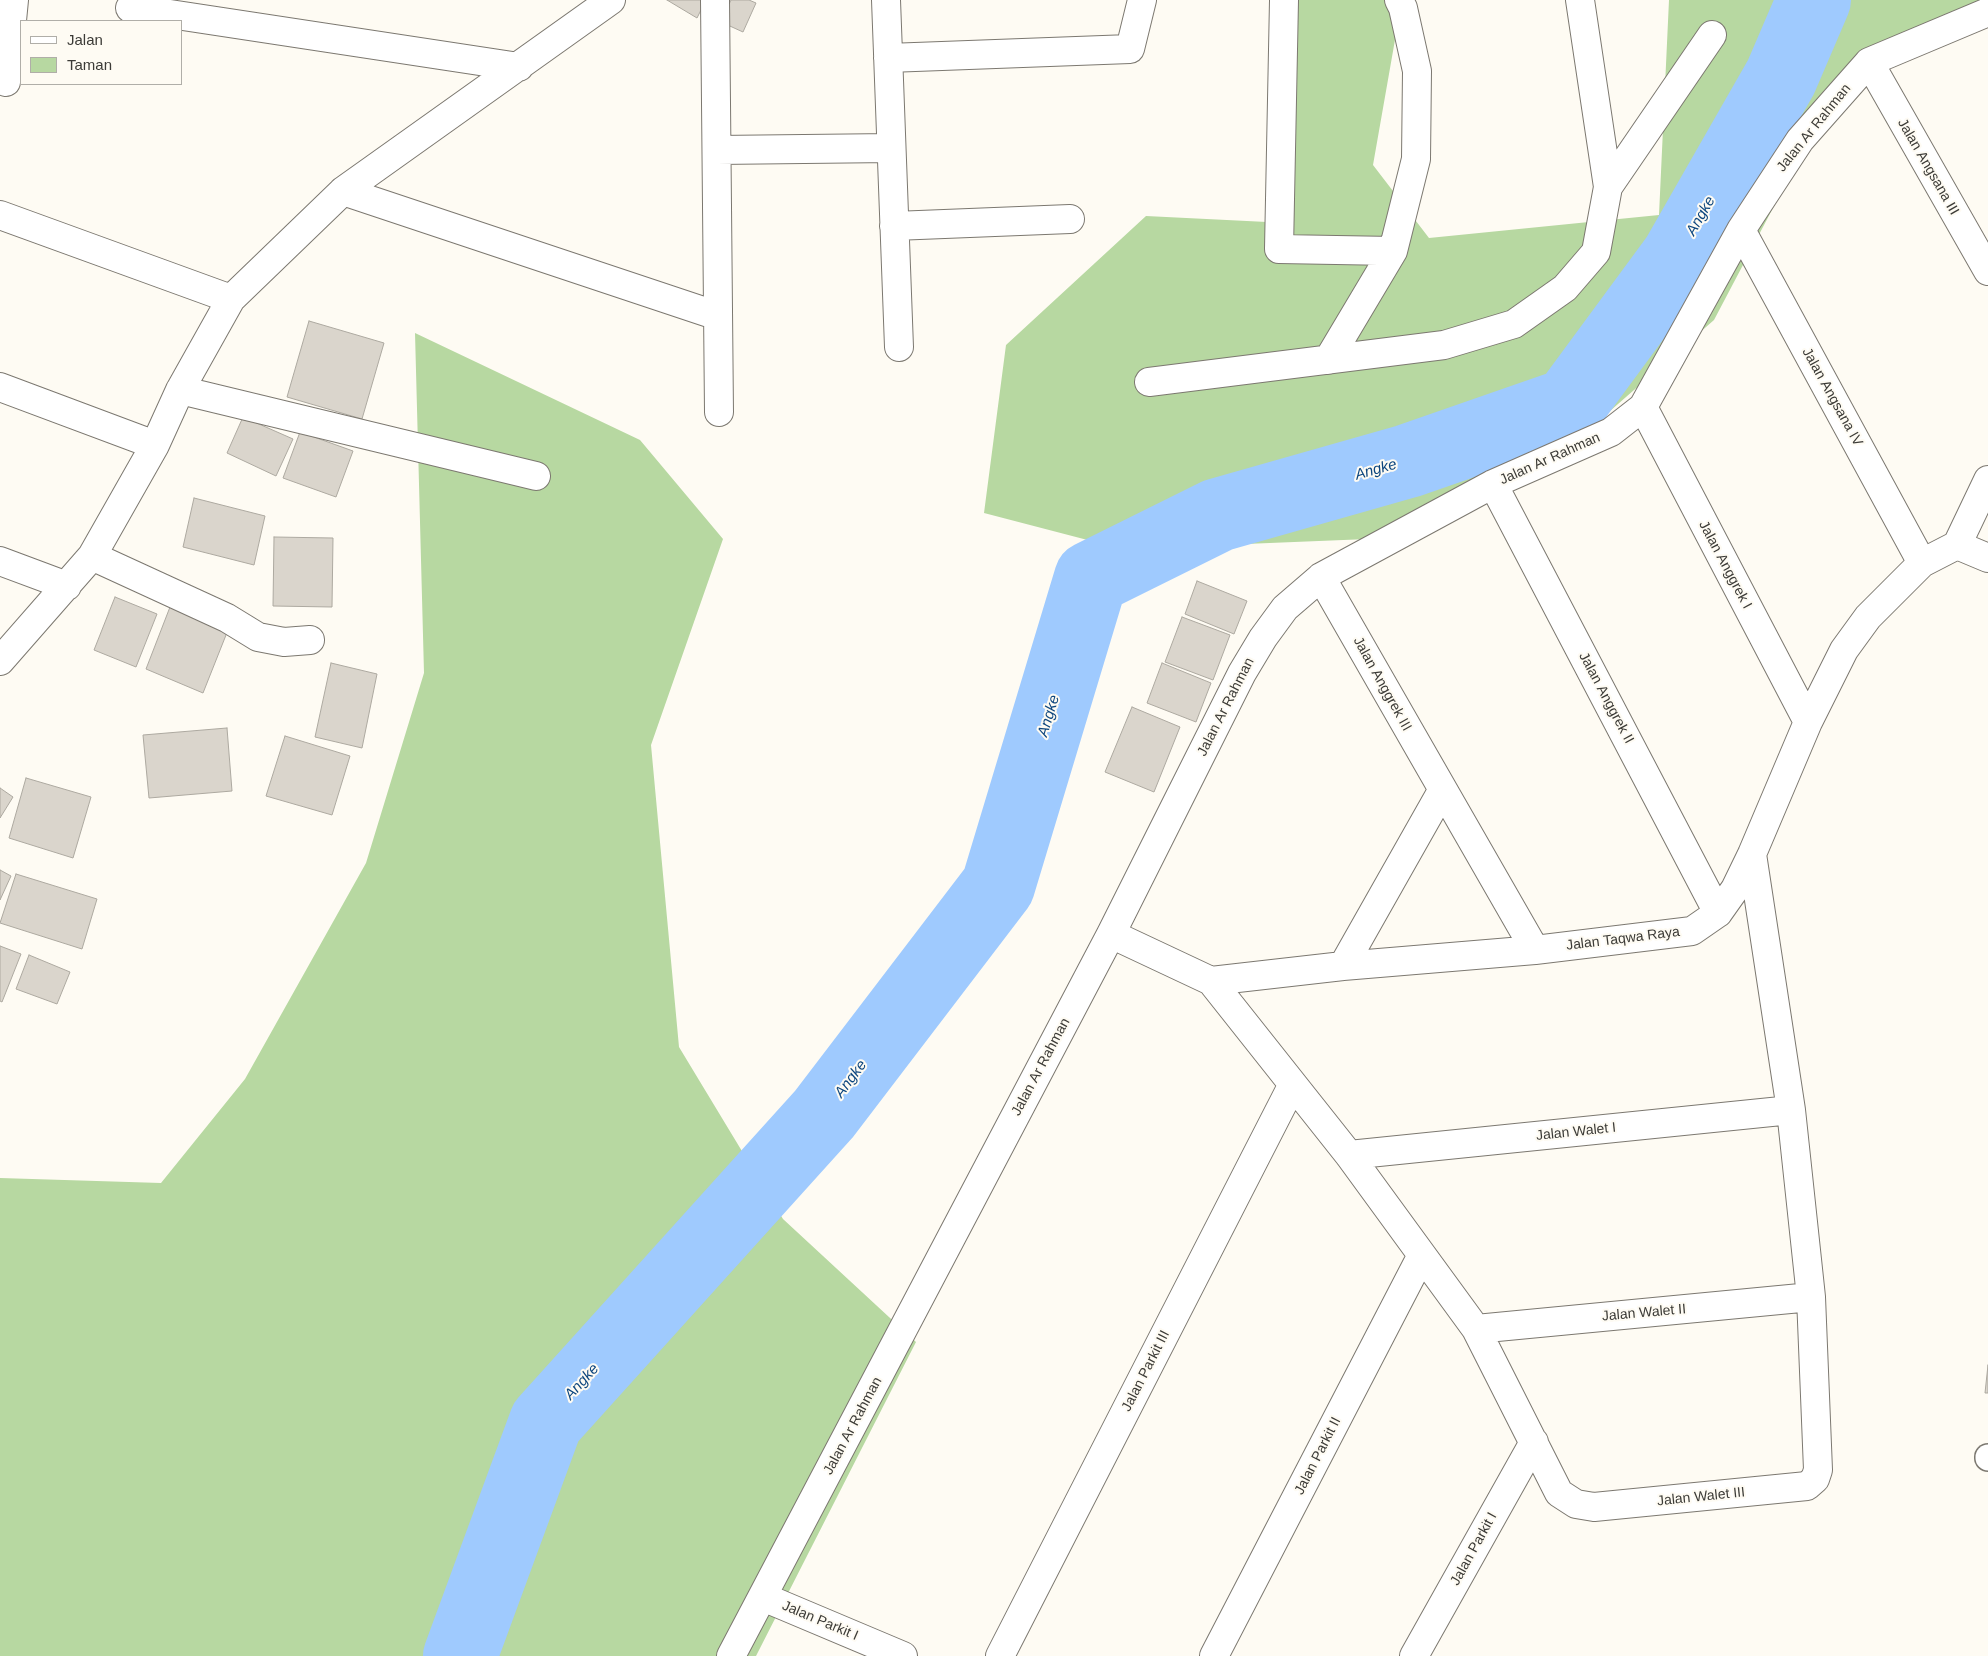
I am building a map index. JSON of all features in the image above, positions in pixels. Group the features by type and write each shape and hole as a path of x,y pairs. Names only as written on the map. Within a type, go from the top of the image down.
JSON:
{"street":[{"path":"6,82 14,0"},
{"path":"0,661 92,556 155,444 180,390 231,298 343,191 612,0"},
{"path":"715,0 719,412"},
{"path":"886,0 898,347"},
{"path":"888,58 1130,49 1142,0"},
{"path":"1284,0 1279,249 1393,251"},
{"path":"1328,360 1393,251 1416,159 1417,70 1403,8 1398,0"},
{"path":"1149,382 1444,345 1514,324 1565,288 1596,252 1608,187 1580,0"},
{"path":"130,8 519,67"},
{"name":"Jalan Ar Rahman","path":"731,1656 764,1597 1112,934 1246,666 1263,638 1285,608 1321,577 1493,484 1611,432 1643,408 1741,230 1800,140 1869,62 1988,12"},
{"path":"1608,187 1712,35"},
{"name":"Jalan Angsana III","path":"1869,62 1988,271"},
{"path":"717,150 891,148"},
{"path":"343,191 718,316"},
{"path":"0,215 231,298"},
{"path":"894,226 1070,219"},
{"name":"Jalan Angsana IV","path":"1741,230 1922,563"},
{"path":"0,387 155,444"},
{"path":"180,390 536,476"},
{"name":"Jalan Anggrek I","path":"1643,408 1808,722"},
{"path":"1988,480 1957,544 1988,558"},
{"name":"Jalan Anggrek II","path":"1493,484 1718,913"},
{"name":"Jalan Taqwa Raya","path":"1212,981 1343,966 1534,950 1692,931 1718,913 1735,889 1752,854 1808,722 1844,650 1868,618 1922,563 1957,544"},
{"path":"92,556 227,618 258,637 284,642 310,640"},
{"path":"0,561 67,586"},
{"name":"Jalan Anggrek III","path":"1321,577 1534,950"},
{"path":"1343,966 1442,791"},
{"path":"1752,854 1791,1110 1811,1298"},
{"path":"1112,934 1212,981 1292,1086 1355,1154 1422,1255 1476,1329 1534,1442"},
{"name":"Jalan Parkit III","path":"1000,1656 1292,1086"},
{"name":"Jalan Walet I","path":"1355,1154 1791,1110"},
{"name":"Jalan Parkit II","path":"1214,1656 1422,1255"},
{"name":"Jalan Walet II","path":"1476,1329 1811,1298"},
{"name":"Jalan Walet III","path":"1534,1442 1559,1493 1576,1504 1594,1508 1807,1486 1815,1479 1818,1470 1811,1298"},
{"name":"Jalan Parkit I","path":"1414,1656 1534,1442"},
{"name":"Jalan Parkit I","path":"764,1597 904,1656"}],"green space":[{"path":"1293,0 1402,0 1373,165 1429,238 1659,215 1669,0 1988,0 1890,44 1793,170 1714,320 1602,418 1368,539 1122,549 984,513 1006,345 1146,216 1267,222"},
{"path":"415,333 640,440 723,539 651,745 679,1047 783,1219 916,1342 756,1656 0,1656 0,1178 161,1183 245,1079 366,863 424,673"}],"building":[{"path":"667,0 706,0 697,18"},
{"path":"731,0 749,0 756,3 743,32 721,22"},
{"path":"309,321 384,343 362,419 287,397"},
{"path":"243,417 293,439 276,476 227,453"},
{"path":"300,432 353,451 336,497 283,478"},
{"path":"194,498 265,516 254,565 183,547"},
{"path":"274,537 333,538 332,607 273,606"},
{"path":"1197,581 1247,601 1234,634 1185,614"},
{"path":"115,597 157,614 136,667 94,650"},
{"path":"170,607 228,630 203,693 146,669"},
{"path":"1182,617 1230,635 1213,680 1165,662"},
{"path":"331,663 377,674 362,748 315,737"},
{"path":"1162,663 1211,683 1196,722 1147,703"},
{"path":"1132,707 1180,727 1154,792 1105,772"},
{"path":"227,728 232,791 149,798 143,735"},
{"path":"285,736 350,756 332,815 266,796"},
{"path":"26,778 91,797 73,858 9,838"},
{"path":"0,788 13,797 0,818"},
{"path":"0,870 11,876 0,900"},
{"path":"16,874 97,899 82,949 0,923"},
{"path":"0,946 21,954 2,1002 0,1001"},
{"path":"29,955 70,972 57,1004 16,989"},
{"path":"1988,1365 1988,1393 1985,1393"}],"waterway":[{"name":"Angke","path":"460,1656 546,1422 824,1114 998,886 1091,578 1218,515 1408,461 1569,405 1678,257 1781,77 1814,0"}]}
